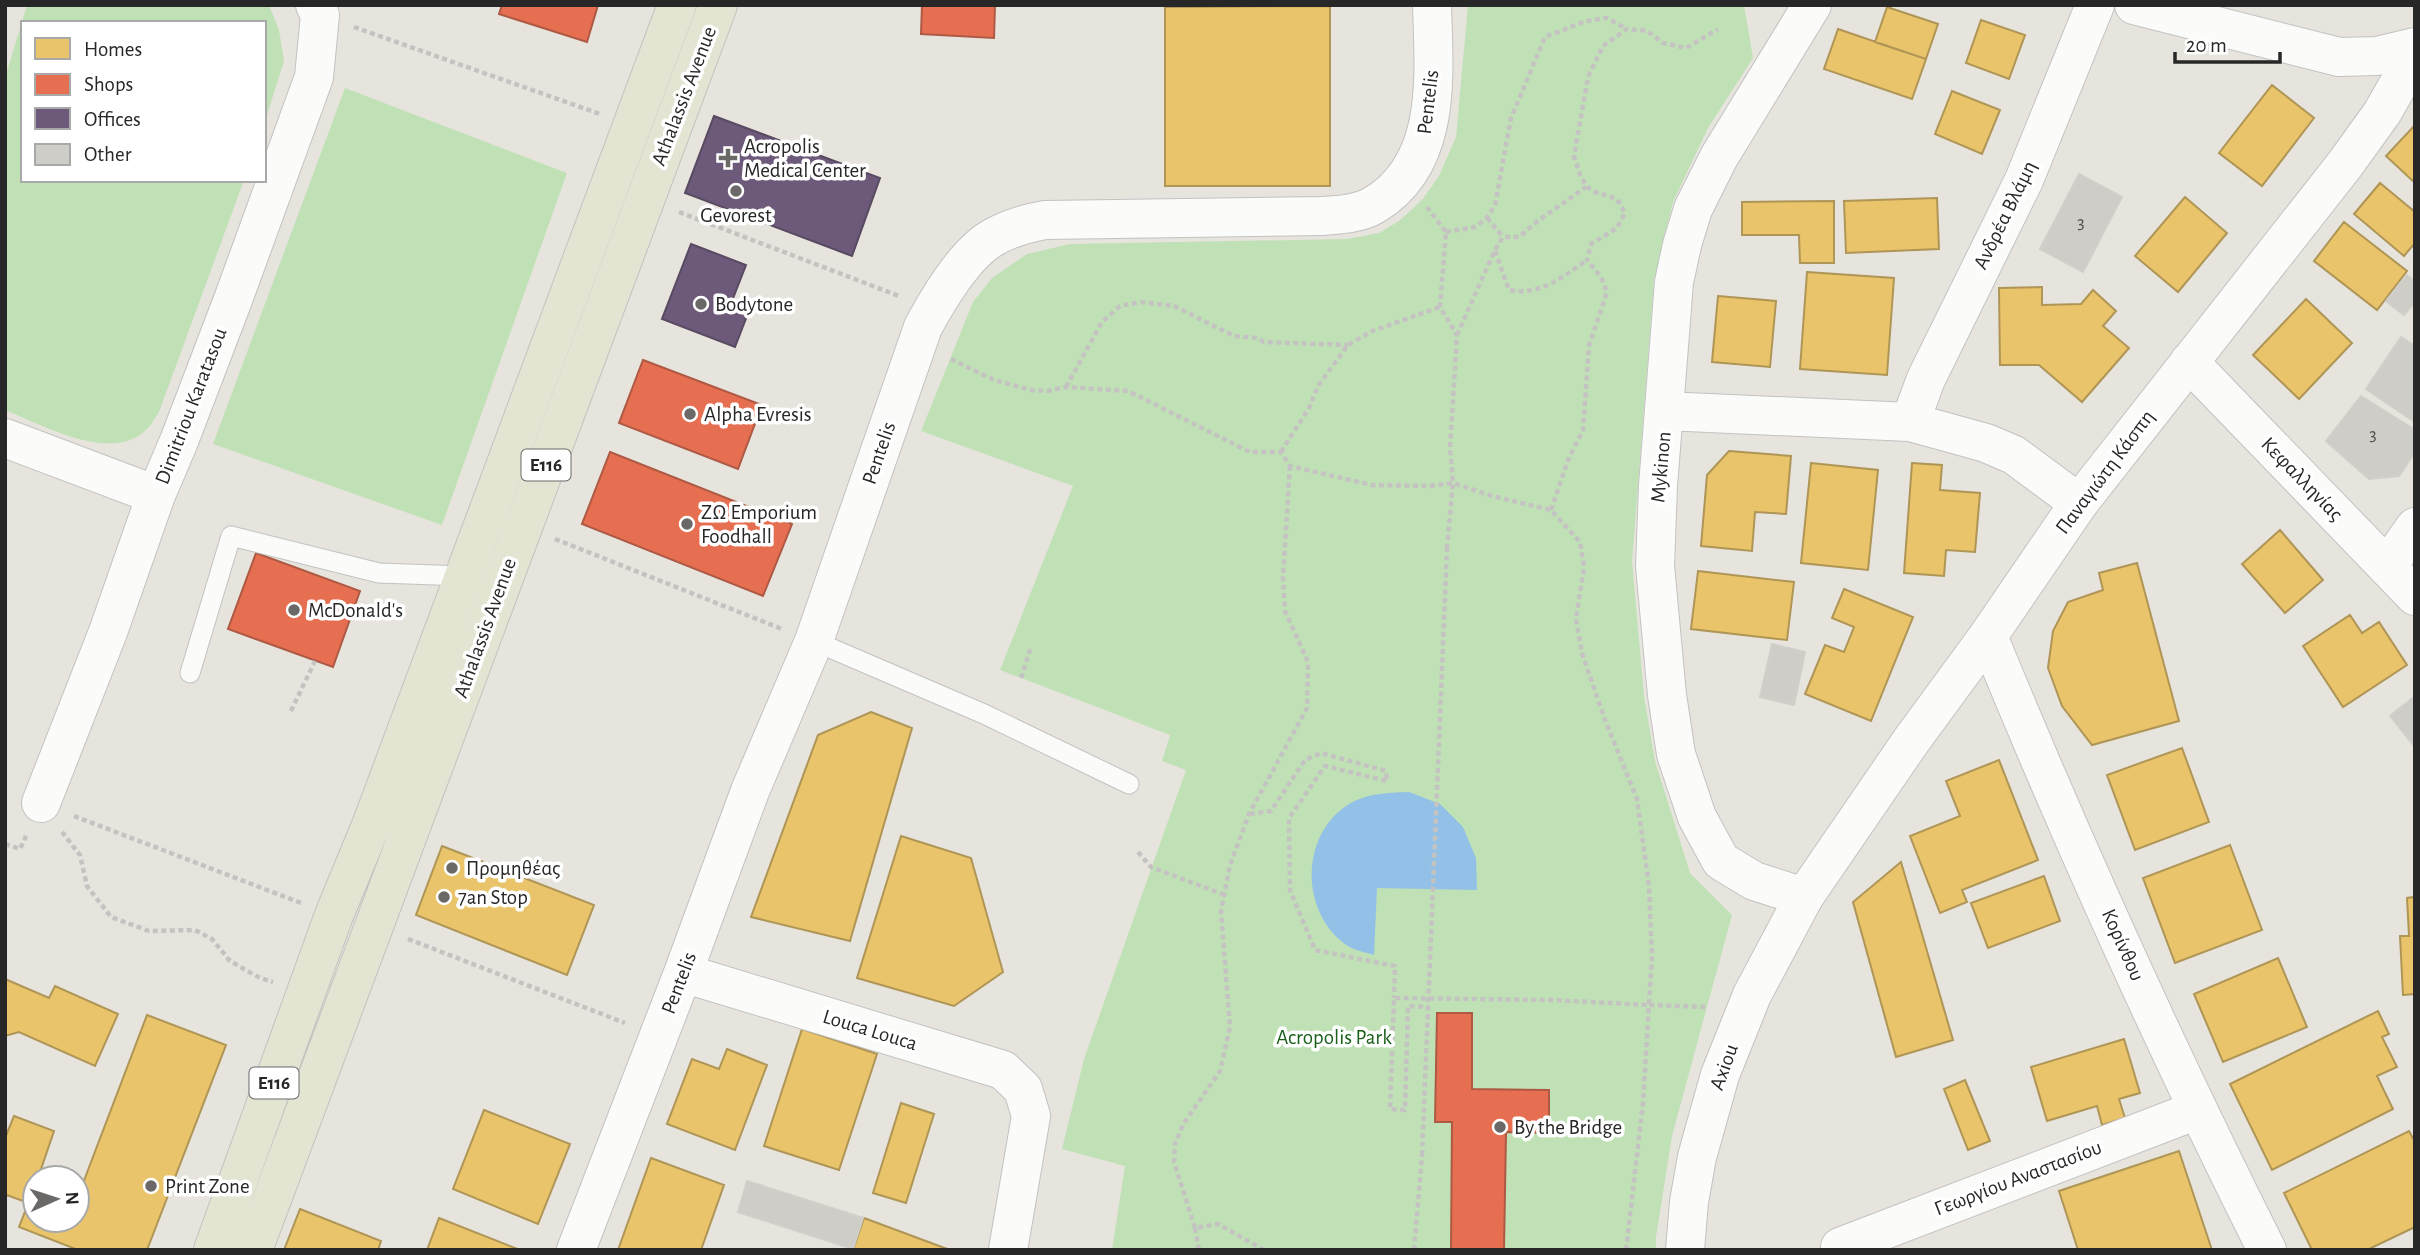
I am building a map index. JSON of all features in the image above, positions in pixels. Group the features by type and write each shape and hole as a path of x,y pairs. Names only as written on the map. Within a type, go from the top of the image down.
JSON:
{"main road":[{"name":"Athalassis Avenue","path":"214,1250 334,915 373,823 677,5"},
{"name":"Athalassis Avenue","path":"253,1250 718,5"}],"street":[{"name":"Pentelis","path":"576,1250 750,791 814,641 923,327 933,309 964,264 992,238 1023,224 1045,220 1344,214 1373,206 1402,182 1419,155 1429,126 1432,92 1432,5"},
{"name":"Mykinon","path":"1804,897 1754,881 1721,861 1697,817 1676,754 1667,695 1655,566 1658,486 1674,282 1693,209 1719,157 1812,5"},
{"name":"Ανδρέα Βλάμη","path":"1910,422 1937,355 2024,180 2095,5"},
{"path":"2134,5 2339,57 2376,57 2415,47"},
{"name":"Dimitriou Karatasou","path":"41,803 156,495 193,405 314,77 318,10"},
{"name":"Παναγιώτη Κάσπη","path":"1804,897 2078,503 2346,163 2382,113 2415,55"},
{"name":"Κεφαλληνίας","path":"2189,362 2415,596"},
{"path":"1665,411 1910,422 1986,443 2014,455 2078,503"},
{"path":"5,438 156,495"},
{"path":"2387,567 2415,527"},
{"name":"Κορίνθου","path":"1988,636 2197,1110 2267,1250"},
{"name":"Axiou","path":"1685,1250 1689,1202 1709,1109 1747,1007 1804,897"},
{"name":"Louca Louca","path":"683,973 1003,1070 1023,1089 1031,1116 1008,1250"},
{"name":"Γεωργίου Αναστασίου","path":"1840,1247 2197,1110"}],"lane":[{"path":"190,673 231,536 379,573 464,576"},
{"path":"814,641 984,714 1129,784"}],"path":[{"path":"318,10 603,115"},
{"path":"1446,232 1475,227 1487,218 1495,205 1511,118 1545,37 1586,21 1606,18 1626,29 1647,31 1663,43 1686,48 1718,29"},
{"path":"1495,250 1509,290 1523,293 1541,289 1565,276 1587,260 1591,244 1617,228 1625,213 1617,199 1587,187 1580,176 1574,156 1588,76 1603,46 1626,29"},
{"path":"1402,182 1422,200 1446,232 1440,307 1457,335"},
{"path":"1487,218 1503,237 1519,237 1587,187"},
{"path":"645,199 933,309"},
{"path":"1414,1250 1422,1155 1447,548 1453,483 1450,448 1457,335 1503,237"},
{"path":"1551,510 1568,460 1583,430 1589,346 1607,292 1601,277 1587,260"},
{"path":"1066,387 1102,322 1120,306 1141,302 1174,306 1234,336 1257,338 1265,342 1348,345"},
{"path":"1282,452 1318,386 1348,345 1372,331 1440,307"},
{"path":"951,359 994,380 1031,390 1047,391 1066,387 1128,391 1250,452 1282,452"},
{"path":"1199,1250 1195,1228 1174,1162 1175,1143 1184,1123 1220,1071 1230,1027 1222,911 1230,865 1249,814 1307,708 1308,662 1285,611 1283,577 1290,466 1282,452"},
{"path":"1290,466 1372,485 1430,486 1453,483 1492,496 1551,510 1580,542 1584,567 1576,619 1582,653 1637,799 1649,886 1652,956 1643,1103 1626,1250"},
{"path":"545,535 814,641"},
{"path":"1021,678 1031,647"},
{"path":"291,711 315,661"},
{"path":"1249,814 1271,811 1305,760 1321,753 1386,771 1387,781 1325,765 1289,818 1290,890 1315,950 1395,966 1390,1109 1405,1110 1408,1006 1428,1007"},
{"path":"41,803 334,915"},
{"path":"41,803 80,855 87,886 111,916 149,931 195,930 212,939 230,961 260,978 307,991"},
{"path":"1138,852 1151,867 1225,895"},
{"path":"374,925 659,1035"},
{"path":"1394,998 1747,1007"},
{"path":"1195,1228 1219,1224 1264,1250"}],"green space":[{"path":"27,5 269,5 279,30 284,61 266,119 266,21 22,21"},
{"name":"Acropolis Park","path":"1468,5 1744,5 1753,58 1708,128 1673,202 1654,280 1632,562 1644,696 1655,761 1690,873 1732,915 1672,1136 1656,1250 1112,1250 1125,1166 1062,1149 1084,1059 1186,770 1162,761 1170,735 1000,670 1073,486 921,431 973,302 992,278 1027,254 1070,244 1347,239 1379,233 1399,221 1422,200 1439,176 1456,137"},
{"path":"21,25 21,182 243,182 159,412 146,430 131,440 96,443 57,432 5,410 5,78"},
{"path":"345,88 567,173 442,525 213,444"}],"water":[{"path":"1409,792 1440,804 1463,827 1476,858 1477,890 1377,888 1374,955 1348,946 1332,932 1321,916 1314,897 1314,856 1320,837 1331,820 1346,806 1368,796"}],"building: Homes":[{"path":"1330,6 1330,186 1165,186 1165,7"},
{"path":"1887,7 1938,24 1926,59 1875,42"},
{"path":"1981,20 2025,35 2009,79 1966,63"},
{"path":"1838,29 1926,59 1912,99 1824,69"},
{"path":"2272,85 2314,118 2262,186 2219,153"},
{"path":"1952,91 2000,110 1982,154 1935,134"},
{"path":"2415,125 2415,183 2386,156"},
{"path":"2380,183 2415,212 2415,243 2404,256 2354,214"},
{"path":"2185,197 2227,233 2178,292 2135,256"},
{"path":"1937,198 1939,249 1846,253 1844,201"},
{"path":"1834,201 1834,263 1800,263 1799,235 1742,235 1742,202"},
{"path":"2344,222 2407,271 2377,310 2314,261"},
{"path":"1807,272 1894,278 1887,375 1800,369"},
{"path":"2042,287 2042,305 2081,304 2093,290 2116,311 2103,326 2129,348 2082,402 2039,365 2000,365 1999,288"},
{"path":"1718,296 1776,301 1770,367 1712,362"},
{"path":"2306,299 2352,343 2299,399 2253,355"},
{"path":"1729,451 1791,456 1786,514 1755,512 1752,551 1701,546 1707,475"},
{"path":"1811,463 1878,470 1868,570 1801,563"},
{"path":"1912,463 1942,465 1940,490 1980,493 1975,552 1946,550 1944,576 1904,573"},
{"path":"2280,530 2323,580 2285,613 2242,564"},
{"path":"2137,563 2179,721 2092,745 2062,706 2048,668 2053,631 2068,602 2103,590 2099,573"},
{"path":"1698,571 1794,582 1787,640 1691,629"},
{"path":"1844,589 1913,617 1871,721 1805,694 1825,645 1844,652 1854,627 1832,618"},
{"path":"2350,615 2362,633 2379,622 2407,665 2343,707 2303,646"},
{"path":"871,712 912,728 850,941 751,917 818,735"},
{"path":"2182,748 2209,822 2135,850 2107,775"},
{"path":"1999,760 2038,860 1962,890 1967,902 1940,913 1910,836 1960,816 1946,781"},
{"path":"901,836 971,858 1003,972 954,1006 857,978"},
{"path":"2230,845 2262,930 2175,963 2143,878"},
{"path":"442,846 594,905 567,975 416,915"},
{"path":"1901,862 1953,1040 1896,1057 1853,902"},
{"path":"2044,876 2060,921 1988,948 1971,903"},
{"path":"2415,897 2415,994 2403,995 2400,936 2409,936 2407,898"},
{"path":"2278,958 2307,1027 2223,1062 2194,994"},
{"path":"5,979 49,998 55,986 118,1014 95,1066 19,1032 5,1036"},
{"path":"2378,1011 2389,1034 2382,1037 2397,1067 2377,1076 2393,1109 2272,1170 2230,1084"},
{"path":"147,1015 226,1045 147,1250 78,1250 37,1234 91,1234 90,1164"},
{"path":"802,1029 877,1054 839,1170 764,1146"},
{"path":"2124,1039 2140,1093 2119,1099 2125,1118 2102,1125 2097,1106 2047,1121 2031,1067"},
{"path":"727,1049 767,1065 735,1150 667,1124 692,1059 719,1069"},
{"path":"1965,1080 1990,1141 1968,1150 1944,1089"},
{"path":"901,1103 934,1114 906,1203 873,1193"},
{"path":"484,1110 570,1144 538,1224 453,1189"},
{"path":"14,1116 54,1131 43,1164 21,1164 21,1200 7,1195 5,1200 5,1138"},
{"path":"2409,1131 2415,1142 2415,1227 2367,1250 2312,1250 2284,1193"},
{"path":"2179,1151 2212,1250 2078,1250 2059,1191"},
{"path":"651,1158 724,1185 701,1250 618,1250"},
{"path":"300,1209 381,1241 378,1250 284,1250"},
{"path":"439,1218 520,1250 427,1250"},
{"path":"864,1218 950,1250 853,1250"}],"building: Shops":[{"path":"502,5 598,5 587,42 499,14"},
{"path":"922,5 995,5 994,38 921,34"},
{"name":"Alpha Evresis","path":"643,360 762,405 738,469 619,423"},
{"name":"ΖΩ Emporium Foodhall","path":"610,452 792,524 763,596 582,524"},
{"name":"McDonald's","path":"256,553 360,591 333,667 228,629"},
{"name":"By the Bridge","path":"1437,1013 1472,1013 1472,1089 1549,1090 1549,1133 1506,1132 1504,1250 1451,1250 1452,1122 1435,1122"}],"building: Offices":[{"path":"714,116 880,178 852,256 685,193"},
{"path":"691,244 746,265 732,301 750,308 735,347 662,319"}],"building: Other":[{"path":"2079,174 2122,197 2083,272 2040,249"},
{"path":"2407,275 2415,282 2415,302 2404,315 2386,301"},
{"path":"2401,337 2415,346 2415,422 2366,389"},
{"path":"2361,396 2415,430 2415,452 2399,476 2369,479 2326,441"},
{"path":"1772,644 1805,652 1794,705 1760,697"},
{"path":"2415,696 2415,747 2390,716"},
{"path":"747,1181 863,1218 853,1249 738,1212"}],"place":[{"name":"Acropolis Medical Center","path":"728,158"},
{"name":"Gevorest","path":"736,191"},
{"name":"Bodytone","path":"701,304"},
{"name":"Alpha Evresis","path":"690,414"},
{"name":"ΖΩ Emporium Foodhall","path":"687,524"},
{"name":"McDonald's","path":"294,610"},
{"name":"Προμηθέας","path":"452,868"},
{"name":"7an Stop","path":"444,897"},
{"name":"By the Bridge","path":"1500,1127"},
{"name":"Print Zone","path":"151,1186"}]}
